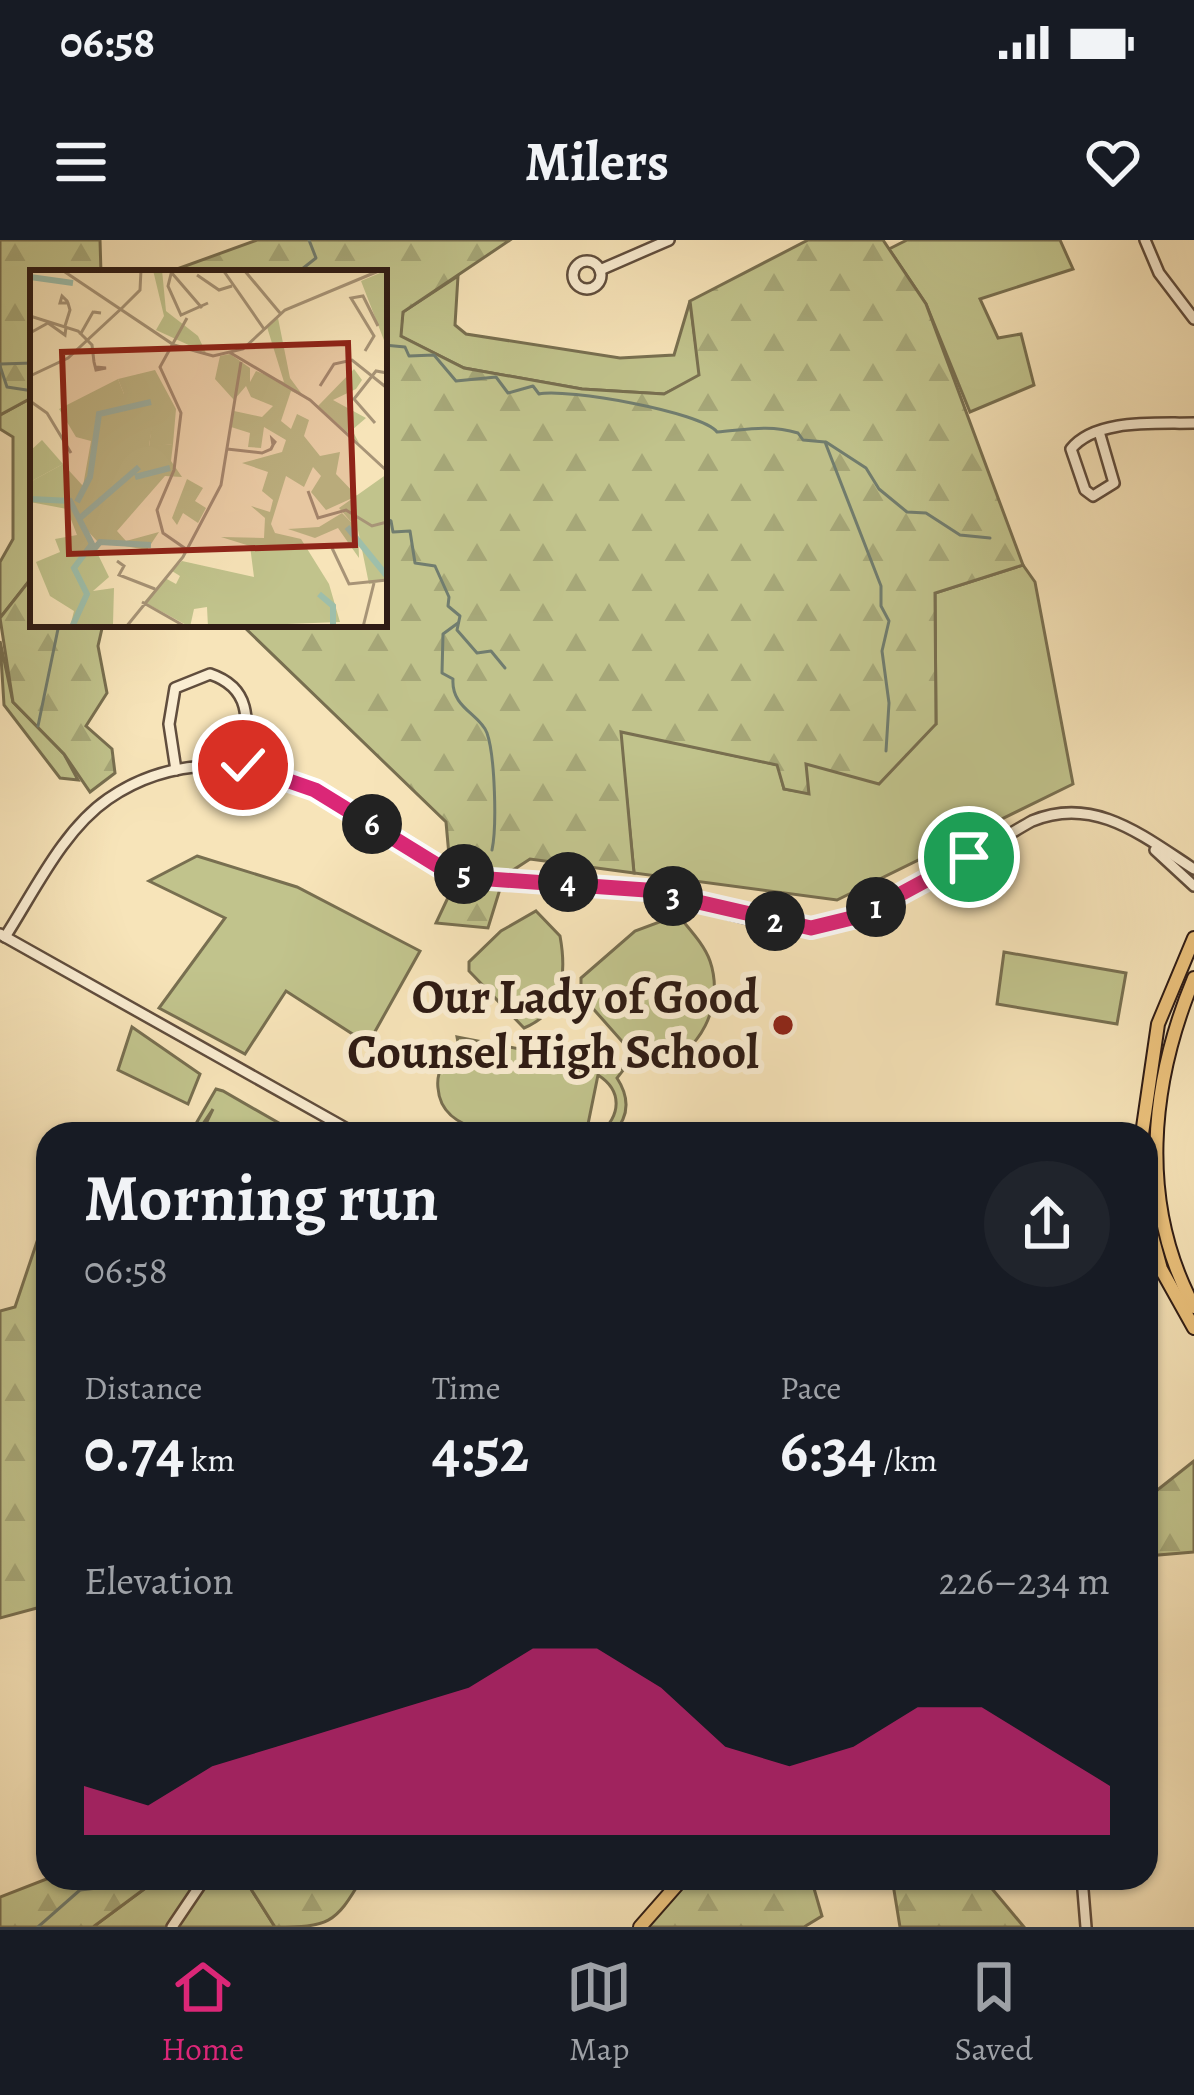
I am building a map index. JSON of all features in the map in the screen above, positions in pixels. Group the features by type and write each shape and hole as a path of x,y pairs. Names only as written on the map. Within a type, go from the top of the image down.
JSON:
{"main road":[{"path":"1144,1122 1158,1024 1194,938"},
{"path":"1158,1125 1173,1034 1194,978"},
{"path":"1158,1240 1194,1307"},
{"path":"1158,1250 1168,1285 1194,1328"},
{"path":"640,1927 672,1890"}],"street":[{"path":"600,270 669,240"},
{"path":"1145,240 1159,273 1194,319"},
{"path":"1100,435 1114,483 1094,496 1085,490 1071,449 1082,438 1129,424 1194,423"},
{"path":"176,770 169,704 175,688 196,675 229,680 243,697 247,717 243,765"},
{"path":"335,1122 2,935 55,860 107,800 176,770 243,765 315,790 440,867 476,878 624,886 811,928 860,916 1054,812 1103,815 1194,869"},
{"path":"1147,842 1194,886"},
{"path":"172,1927 197,1890"},
{"path":"1083,1890 1086,1927"}],"green space":[{"path":"0,240 100,240 101,270 30,270 30,399 0,415"},
{"path":"257,240 510,240 403,312 401,336 464,368 582,389 664,394 699,375 690,301 808,240 883,240 926,304 1023,565 935,593 936,724 879,784 806,764 809,794 784,789 777,765 621,732 634,873 530,859 504,876 488,928 436,923 452,889 446,822 244,627 387,627 387,270 174,270"},
{"path":"907,240 1060,240 1073,269 980,299 998,338 1021,334 1034,385 970,412 926,304 889,249"},
{"path":"458,276 455,325 466,334 620,358 674,355 690,301 700,376 664,394 582,389 464,368 400,336 403,312"},
{"path":"30,399 30,580 0,618 0,562 13,539 13,437 0,429 0,415"},
{"path":"1023,565 1035,582 1073,784 837,900 634,873 620,731 778,765 784,789 808,793 805,764 936,724 935,593"},
{"path":"30,580 30,627 102,627 98,646 107,693 86,726 112,749 115,773 90,792 64,754 13,702 0,618"},
{"path":"0,641 13,702 64,754 78,780 60,778 4,705"},
{"path":"197,856 297,887 420,951 368,1044 286,991 245,1054 159,1008 225,918 149,881"},
{"path":"536,911 560,936 562,978 547,1012 524,1028 469,971 469,962 501,931"},
{"path":"678,915 707,955 714,994 697,1039 672,1061 657,1067 650,1053 627,1047 581,995 581,978 635,931"},
{"path":"1004,952 1126,973 1117,1024 997,1004"},
{"path":"132,1027 200,1074 188,1104 118,1070"},
{"path":"457,1037 624,1069 617,1078 626,1100 625,1114 621,1122 609,1122 615,1096 598,1075 588,1122 462,1122 444,1107 438,1088 442,1065 459,1048"},
{"path":"216,1089 277,1122 207,1122 213,1109 204,1122 197,1122"},
{"path":"36,1245 36,1608 0,1618 0,1311 15,1307"},
{"path":"1194,1461 1194,1552 1158,1555 1158,1490"},
{"path":"36,1883 36,1890 143,1890 93,1927 0,1927 0,1897"},
{"path":"143,1890 252,1890 275,1927 93,1927"},
{"path":"252,1890 354,1890 328,1920 275,1927"},
{"path":"672,1890 814,1890 822,1916 804,1927 639,1927"},
{"path":"894,1890 993,1890 1024,1927 900,1927"}],"waterway":[{"path":"301,270 316,258 309,240"},
{"path":"387,345 405,347 409,356 434,355 456,381 496,377 508,393 533,386 539,394 576,395 661,410 717,432 777,429 798,433 803,440 825,442 881,586 881,606 889,621 882,651 889,703 886,751"},
{"path":"0,364 30,363"},
{"path":"0,366 7,387 30,391"},
{"path":"826,442 866,468 879,489 907,512 926,513 960,535 990,538"},
{"path":"387,519 393,532 410,531 415,563 435,566 449,597 448,606 460,616 457,630 477,653 491,651 505,668"},
{"path":"458,623 443,634 442,673 453,679 456,697 487,733 494,791 492,850"},
{"path":"38,726 58,627"},
{"path":"38,1927 80,1890"}],"place":[{"name":"Our Lady of Good Counsel High School","path":"783,1025"}],"route":[{"path":"243,765 315,790 440,867 476,878 646,890 811,928 860,916 969,857"}]}
